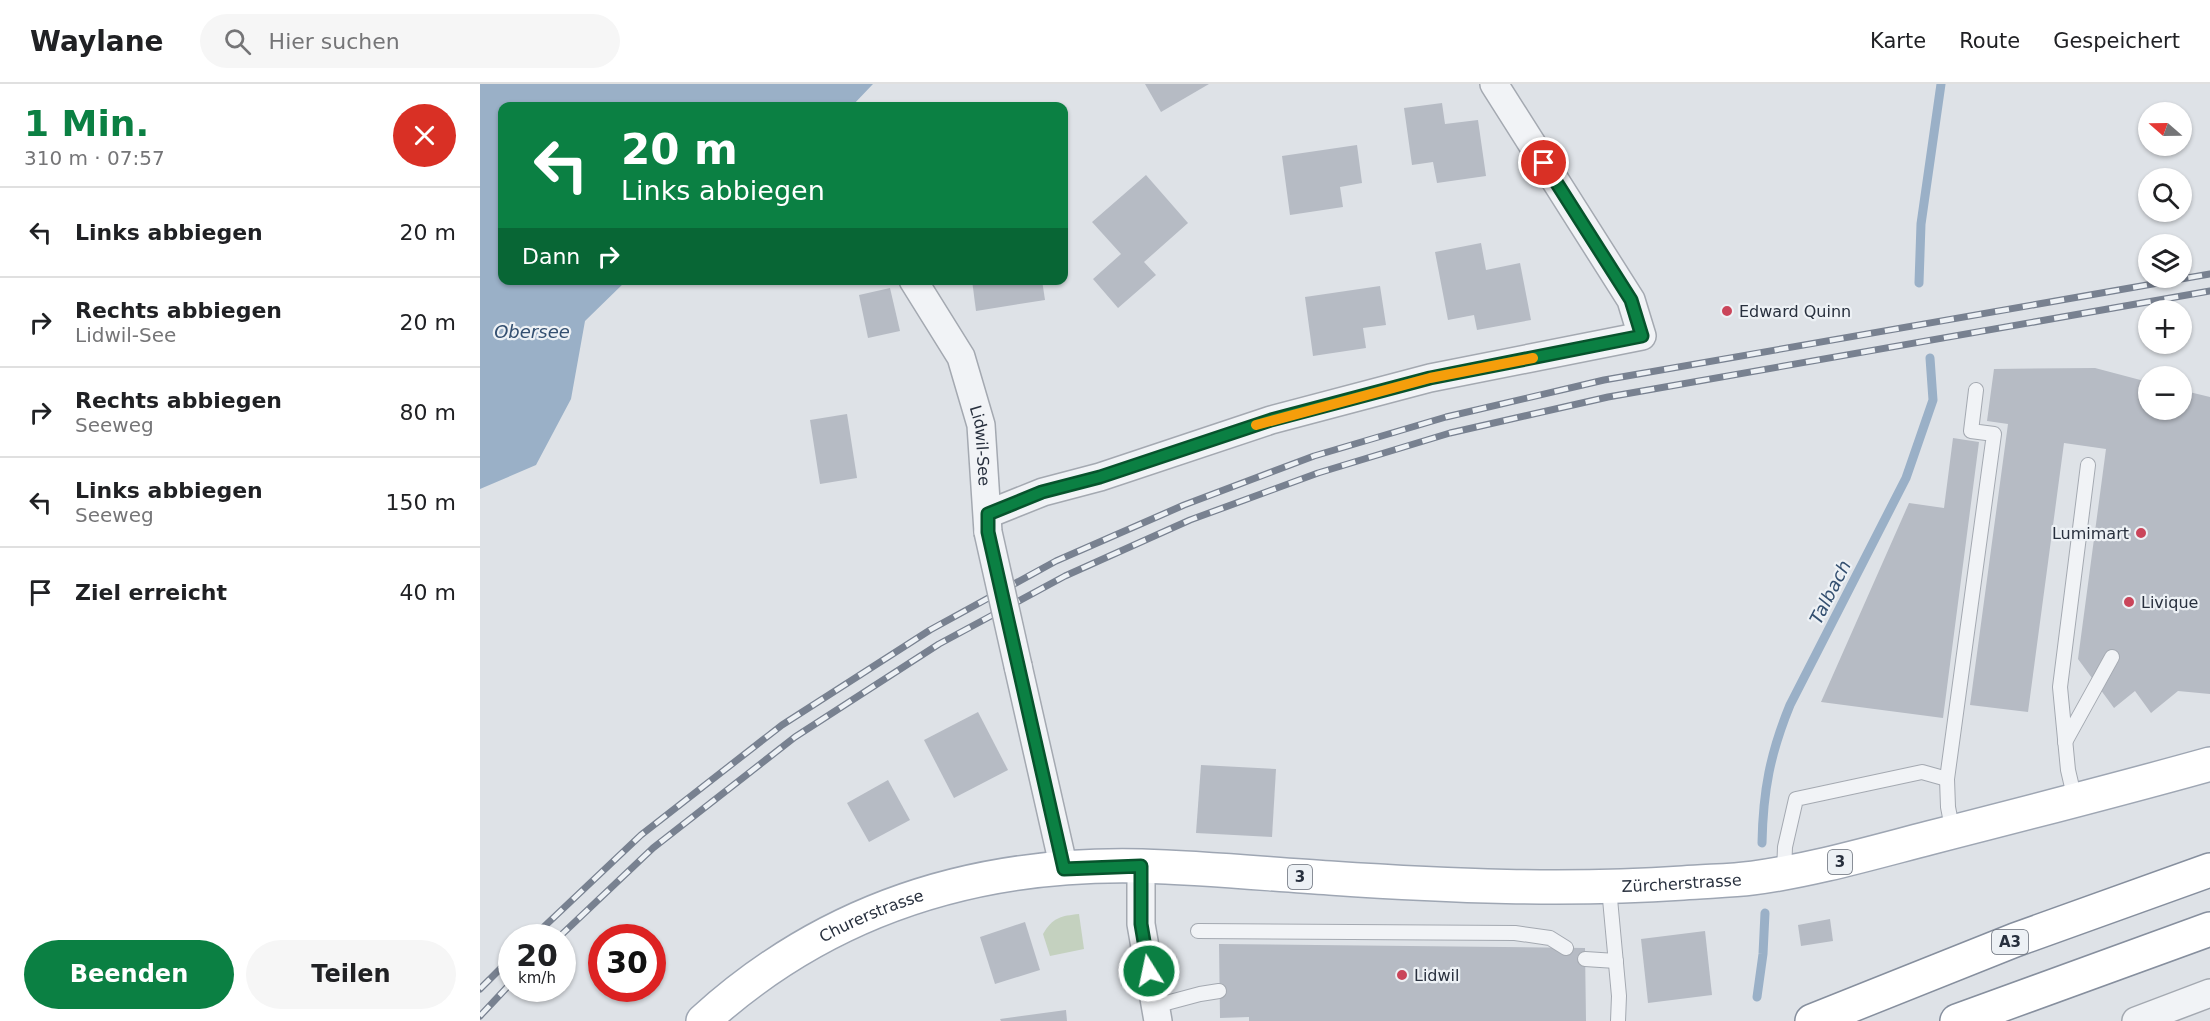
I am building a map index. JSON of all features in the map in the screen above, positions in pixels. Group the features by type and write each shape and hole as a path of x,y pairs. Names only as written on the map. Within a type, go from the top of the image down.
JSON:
{"main road":[{"name":"Zürcherstrasse","path":"1141,866 1459,887 1609,888 1753,878 1822,866 2210,764"},
{"name":"3","path":"1064,869 1141,866"},
{"name":"Churerstrasse","path":"703,1021 754,979 813,939 885,907 952,885 1064,869"},
{"name":"A3","path":"1812,1021 1975,955 2210,870"},
{"path":"1958,1021 2210,928"}],"street":[{"path":"988,523 1042,492 1100,477 1271,420 1430,378 1642,336 1631,300 1494,84"},
{"name":"Lidwil-See","path":"916,285 961,357 981,426 988,523 1064,869"},
{"path":"1141,866 1141,924 1157,1014"},
{"path":"2136,1021 2210,993"}],"lane":[{"path":"1953,833 1947,807 1947,779 1994,434 1971,431 1976,390"},
{"path":"2075,800 2065,742 2060,687 2088,465"},
{"path":"2065,742 2112,657"},
{"path":"1784,872 1785,847 1796,799 1922,772 1947,779"},
{"path":"1609,888 1619,996 1618,1021"},
{"path":"1198,931 1515,933 1550,938 1566,948"},
{"path":"1585,959 1616,961"},
{"path":"1157,1014 1200,994 1220,991"}],"green space":[{"path":"1079,914 1084,949 1050,956 1043,934 1047,928 1058,918"}],"water":[{"name":"Obersee","path":"480,84 873,84 856,102 498,102 498,285 622,285 585,321 571,399 536,465 480,489"}],"building":[{"path":"1145,84 1209,84 1161,112"},
{"path":"1442,103 1445,124 1478,120 1486,176 1437,183 1433,162 1412,165 1404,108"},
{"path":"1357,145 1362,183 1340,187 1343,207 1290,215 1282,156"},
{"path":"1146,175 1188,223 1144,262 1156,275 1118,308 1093,279 1121,254 1092,222"},
{"path":"1481,243 1486,270 1520,263 1531,320 1477,330 1474,315 1448,320 1435,252"},
{"path":"973,285 1043,285 1045,300 976,311"},
{"path":"1380,286 1386,325 1363,328 1366,348 1313,356 1305,297"},
{"path":"890,288 900,331 868,338 859,295"},
{"path":"2095,368 2138,379 2138,420 2192,420 2192,393 2210,397 2210,694 2178,691 2151,713 2135,691 2114,708 2078,659 2106,449 2064,443 2028,712 1970,705 2008,424 1987,421 1994,369"},
{"path":"847,414 857,478 820,484 810,420"},
{"path":"1953,438 1979,442 1943,718 1821,702 1909,503 1944,508"},
{"path":"978,712 1008,770 954,798 924,740"},
{"path":"1201,765 1276,769 1272,837 1196,833"},
{"path":"888,780 910,820 869,842 847,803"},
{"path":"1830,919 1833,941 1801,946 1798,925"},
{"path":"1025,922 1040,970 995,984 980,937"},
{"path":"1705,931 1712,995 1648,1003 1641,939"},
{"name":"Lidwil","path":"1219,944 1585,948 1586,1021 1249,1021 1249,1017 1220,1018"},
{"path":"1066,1010 1067,1021 1001,1021 1000,1019"}],"waterway":[{"name":"Talbach","path":"1919,283 1921,224 1941,84"},
{"name":"Talbach","path":"1762,843 1769,773 1783,723 1790,705 1906,478 1933,400 1930,358"},
{"name":"Talbach","path":"1757,997 1763,954 1765,913"}],"railway":[{"path":"547,924 641,835 782,725 930,630 1056,561 1184,505 1314,456 1446,417 1604,380 2210,274"},
{"path":"573,924 653,848 795,737 939,644 1065,576 1190,520 1318,473 1450,433 1608,397 2210,291"},
{"path":"480,989 498,971"},
{"path":"480,1016 498,997"}],"slow traffic":[{"path":"1256,425 1430,378 1533,358"}],"place":[{"name":"Edward Quinn","path":"1727,311"},
{"name":"Lumimart","path":"2141,533"},
{"name":"Livique","path":"2129,602"},
{"name":"Lidwil","path":"1402,975"}],"route":[{"path":"1149,971 1141,924 1141,866 1064,869 988,532 988,514 1042,492 1100,477 1271,420 1430,378 1642,336 1631,300 1544,163"}]}
